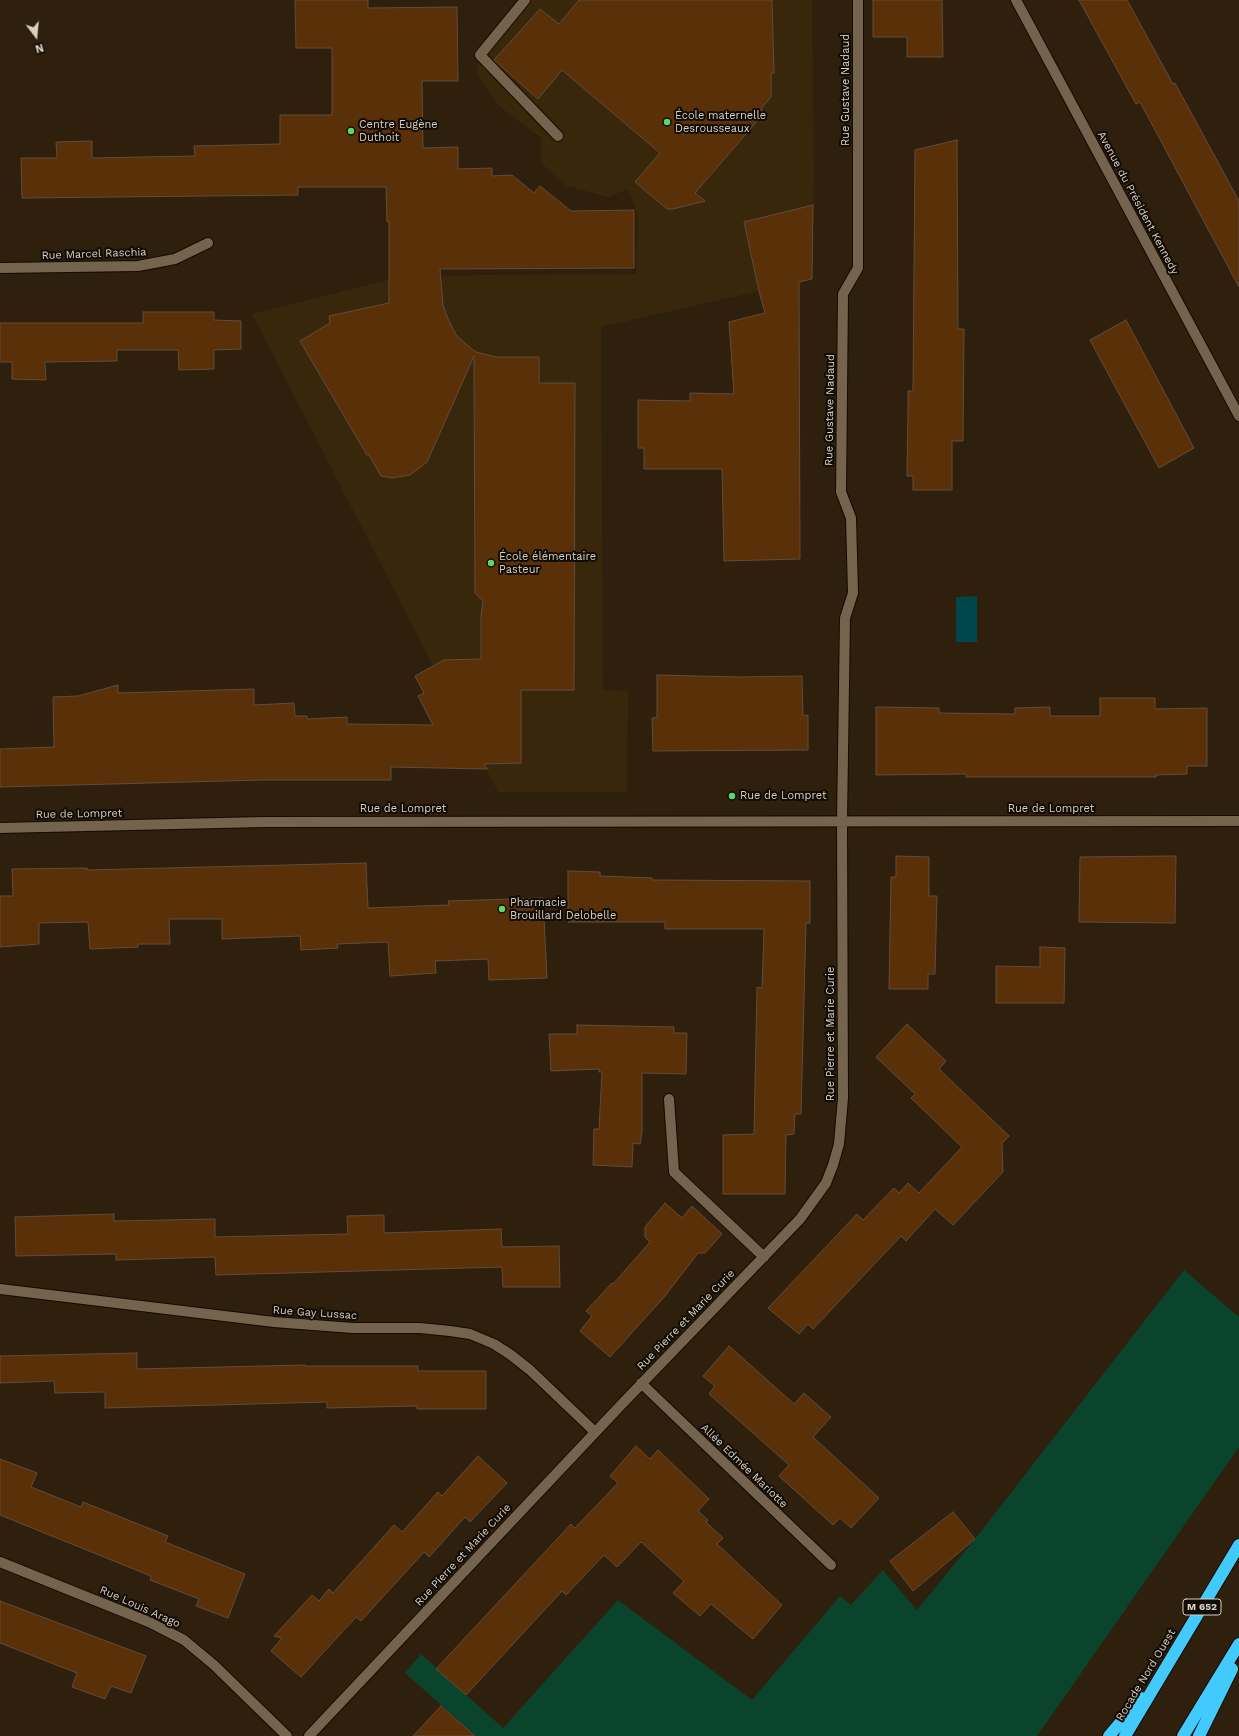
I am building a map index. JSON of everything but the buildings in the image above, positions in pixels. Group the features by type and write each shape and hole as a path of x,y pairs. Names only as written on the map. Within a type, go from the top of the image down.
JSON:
{"highway":[{"name":"Rocade Nord Ouest","path":"1125,1736 1239,1545"},
{"path":"1183,1736 1239,1644"},
{"path":"1199,1736 1239,1655"},
{"path":"1109,1736 1165,1669"}],"street":[{"path":"525,0 480,55 558,136"},
{"name":"Rue Gustave Nadaud","path":"842,821 845,618 853,592 851,518 841,492 843,294 858,268 858,0"},
{"name":"Avenue du Président Kennedy","path":"1016,0 1239,416"},
{"name":"Rue Marcel Raschia","path":"0,268 138,266 175,259 208,243"},
{"name":"Rue Pierre et Marie Curie","path":"309,1736 641,1383 800,1219 826,1183 839,1144 843,1098 842,821"},
{"name":"Rue de Lompret","path":"0,828 264,822 1239,821"},
{"path":"669,1099 674,1172 764,1257"},
{"name":"Rue Gay Lussac","path":"0,1289 274,1322 352,1328 420,1328 470,1334 494,1344 511,1355 530,1370 595,1432"},
{"name":"Allée Edmée Mariotte","path":"641,1383 831,1565"},
{"name":"Rue Louis Arago","path":"0,1562 149,1622 184,1640 214,1665 287,1736"}],"shaded area":[{"name":"École élémentaire Pasteur","path":"525,0 812,0 814,175 812,279 601,327 603,690 628,691 627,792 498,792 252,314 397,278 480,275 636,274 638,216 628,189 608,197 567,186 541,163 541,138 499,106 477,74 480,55"}],"green space":[{"path":"1184,1270 1239,1317 1239,1447 1037,1736 476,1736 405,1673 421,1654 503,1728 618,1600 752,1700 840,1596 851,1605 883,1570 917,1610 975,1539"}],"water":[{"path":"977,596 977,642 956,642 956,597"}],"place":[{"name":"École maternelle Desrousseaux","path":"667,122"},
{"name":"Centre Eugène Duthoit","path":"351,131"},
{"name":"École élémentaire Pasteur","path":"491,563"},
{"name":"Rue de Lompret","path":"732,796"},
{"name":"Pharmacie Brouillard Delobelle","path":"502,909"}]}
